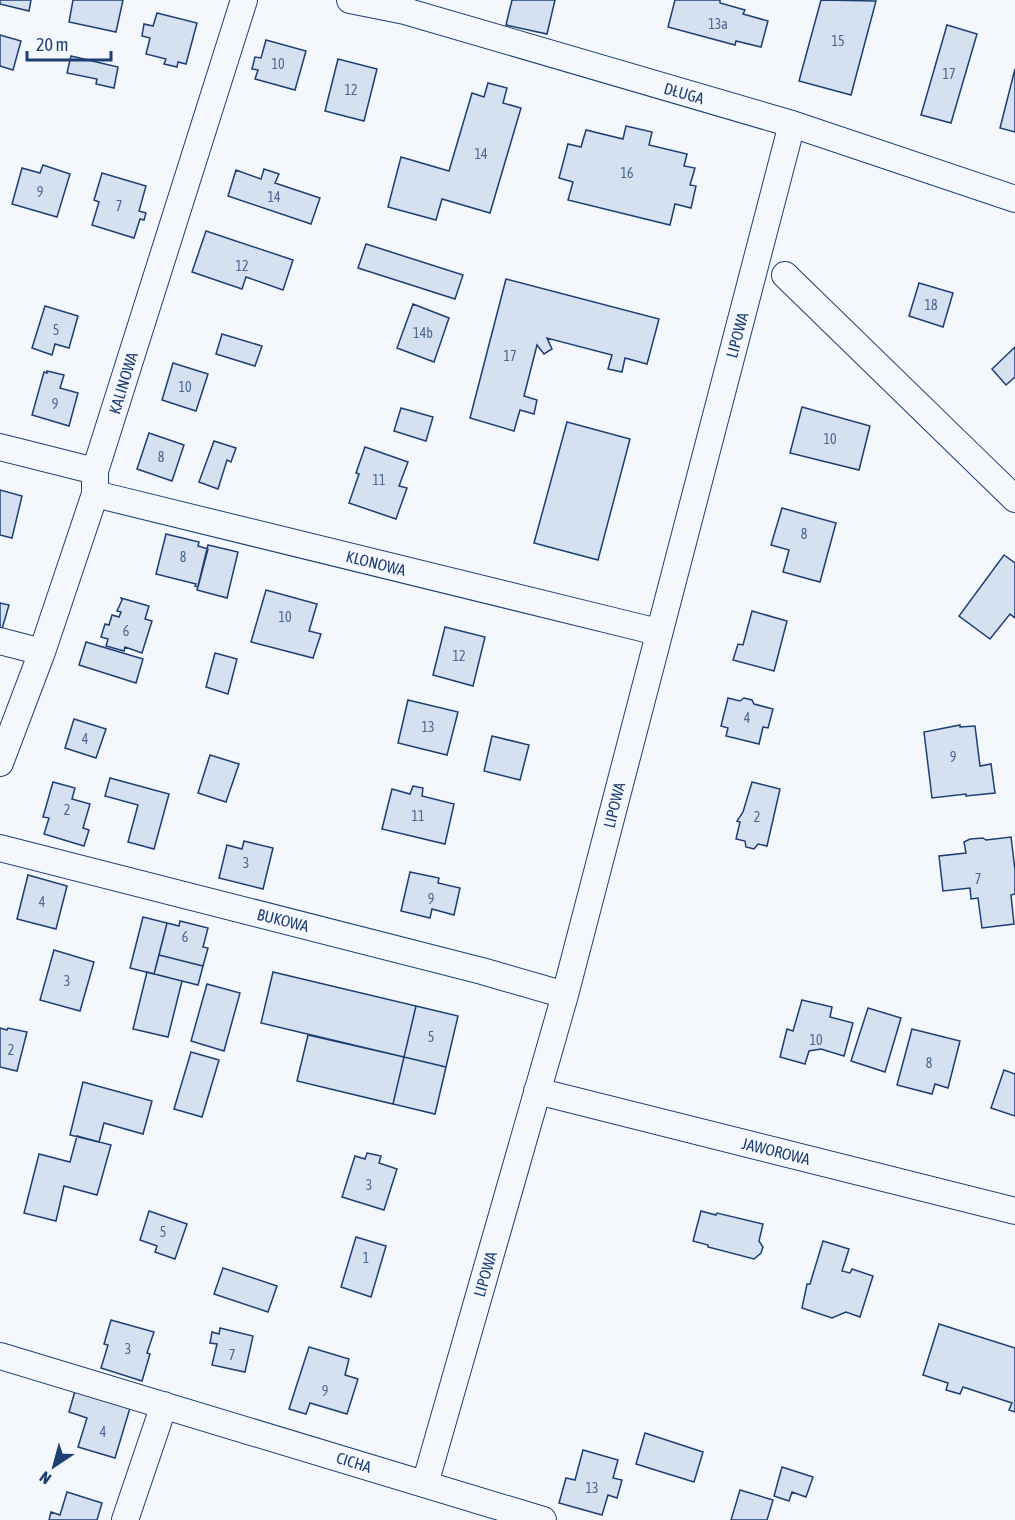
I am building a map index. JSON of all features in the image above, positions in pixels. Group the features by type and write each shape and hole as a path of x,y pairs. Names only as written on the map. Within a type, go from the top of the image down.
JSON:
{"street":[{"name":"KALINOWA","path":"0,763 42,652 244,0"},
{"name":"DŁUGA","path":"350,0 405,11 792,124 1015,199"},
{"name":"LIPOWA","path":"425,1484 565,995 792,124"},
{"path":"784,275 1015,499"},
{"name":"KLONOWA","path":"0,447 95,482 658,632"},
{"path":"0,641 42,652"},
{"name":"BUKOWA","path":"0,848 565,995"},
{"name":"JAWOROWA","path":"537,1091 1015,1211"},
{"name":"CICHA","path":"0,1356 543,1520"},
{"path":"125,1520 164,1405"}],"building":[{"path":"0,0 31,0 29,11 0,4"},
{"path":"73,0 123,0 116,32 69,22"},
{"path":"512,0 555,0 547,34 506,25"},
{"path":"675,0 720,0 720,3 745,10 743,14 768,21 761,47 736,41 735,45 668,27"},
{"path":"821,0 876,1 851,95 799,81"},
{"path":"157,13 197,23 186,64 178,62 177,67 164,64 166,59 146,54 150,38 142,36 144,24 153,26"},
{"path":"947,25 977,34 951,123 921,115"},
{"path":"0,35 21,41 13,70 0,66"},
{"path":"266,40 306,51 295,90 255,79 258,70 252,69 255,57 261,58"},
{"path":"71,56 118,67 114,88 96,84 97,79 67,73"},
{"path":"338,59 377,69 364,121 325,111"},
{"path":"1015,69 1015,132 1000,128"},
{"path":"488,83 507,88 503,103 521,108 490,213 442,199 436,220 388,207 401,157 449,171 472,93 484,97"},
{"path":"626,126 652,132 649,145 687,154 684,166 695,168 690,185 696,186 691,208 675,204 670,225 568,200 573,182 559,178 568,144 581,147 586,130 623,139"},
{"path":"43,165 70,174 57,217 12,204 22,168 40,173"},
{"path":"264,169 279,174 275,183 320,198 311,224 228,196 236,170 261,179"},
{"path":"102,173 146,186 139,211 146,213 144,220 140,219 134,238 92,225 99,202 94,200"},
{"path":"206,231 293,260 283,290 246,277 242,289 192,272"},
{"path":"366,244 463,275 455,299 358,268"},
{"path":"506,279 659,319 647,364 625,358 622,372 608,369 612,355 547,338 552,349 544,354 537,345 524,396 537,400 534,414 520,410 514,431 470,418"},
{"path":"919,283 953,293 943,327 909,316"},
{"path":"413,304 449,318 434,362 397,348"},
{"path":"45,306 78,316 69,348 55,344 52,355 32,348"},
{"path":"222,334 262,346 255,366 216,354"},
{"path":"1015,347 1015,377 1006,385 992,369"},
{"path":"173,363 208,374 196,411 162,400"},
{"path":"47,371 64,375 60,388 78,393 69,426 32,415 44,372 47,373"},
{"path":"802,407 870,426 859,470 790,453"},
{"path":"401,408 433,417 426,441 394,431"},
{"path":"567,422 630,439 598,560 534,543"},
{"path":"149,433 184,445 172,481 137,469"},
{"path":"214,441 236,448 231,462 227,460 218,489 199,482"},
{"path":"365,447 408,462 399,486 407,488 396,519 349,503"},
{"path":"0,490 22,496 12,538 0,535"},
{"path":"782,508 836,523 820,582 783,572 789,550 771,545"},
{"path":"166,534 199,542 198,546 208,549 198,587 195,586 196,584 156,574"},
{"path":"208,545 238,552 227,598 197,590"},
{"path":"1004,555 1015,563 1015,618 1010,614 990,639 959,616"},
{"path":"266,590 317,604 309,631 321,634 313,658 251,642"},
{"path":"121,598 149,606 145,619 152,621 142,653 125,647 124,651 106,646 108,639 101,637 105,624 109,625 112,615 119,617 121,612 117,611"},
{"path":"0,603 9,605 2,629 0,629"},
{"path":"752,611 787,621 774,671 733,660 738,644 743,645"},
{"path":"445,627 485,637 473,686 433,675"},
{"path":"86,642 143,659 136,683 79,665"},
{"path":"215,653 237,659 228,694 206,687"},
{"path":"728,698 740,701 744,698 752,700 754,704 773,709 768,728 763,727 759,744 726,736 728,728 721,726"},
{"path":"408,700 458,712 447,755 398,743"},
{"path":"74,719 106,729 96,758 65,748"},
{"path":"960,725 960,727 975,726 980,766 991,764 995,793 932,798 924,732"},
{"path":"492,736 529,745 520,780 484,771"},
{"path":"210,755 239,764 226,802 198,793"},
{"path":"110,778 169,794 154,849 128,842 138,805 105,796"},
{"path":"53,782 75,788 72,799 90,804 83,828 89,830 84,846 44,834 49,818 43,817"},
{"path":"752,782 780,789 767,846 758,844 754,849 746,847 745,841 736,839 740,822 737,821 743,812"},
{"path":"413,786 423,788 422,796 454,804 445,844 382,829 392,789 410,794"},
{"path":"1011,837 1015,870 1015,894 1011,895 1014,924 982,928 978,898 971,899 970,888 943,891 939,856 966,853 964,842 970,839"},
{"path":"244,841 273,848 263,889 219,878 227,845 242,849"},
{"path":"410,872 439,878 438,883 460,888 454,915 432,909 430,918 401,911"},
{"path":"28,875 67,886 56,929 17,919"},
{"path":"143,917 167,923 154,974 130,968"},
{"path":"180,921 208,928 203,947 208,948 203,966 159,955 167,923 179,926"},
{"path":"54,950 94,962 80,1011 40,1000"},
{"path":"159,955 203,966 198,985 154,974"},
{"path":"147,972 182,981 168,1037 133,1029"},
{"path":"273,972 416,1006 404,1057 261,1023"},
{"path":"207,984 240,993 224,1051 191,1041"},
{"path":"802,1000 832,1007 830,1017 853,1023 844,1056 821,1049 809,1051 805,1064 780,1057 787,1029 793,1031"},
{"path":"416,1006 458,1016 446,1067 404,1057"},
{"path":"868,1008 901,1018 885,1072 851,1061"},
{"path":"0,1028 27,1032 17,1071 0,1067"},
{"path":"912,1029 960,1041 948,1088 935,1084 932,1094 897,1085"},
{"path":"308,1035 404,1057 393,1104 297,1081"},
{"path":"191,1052 219,1060 202,1117 174,1109"},
{"path":"404,1057 446,1067 435,1114 393,1104"},
{"path":"1004,1070 1015,1074 1015,1116 991,1108"},
{"path":"83,1082 152,1101 143,1134 104,1123 99,1142 70,1135"},
{"path":"77,1136 111,1145 97,1195 64,1186 56,1221 24,1213 39,1154 70,1162"},
{"path":"367,1153 381,1156 379,1163 397,1169 384,1210 342,1197 355,1156 365,1159"},
{"path":"149,1211 187,1224 175,1259 155,1252 157,1246 140,1240"},
{"path":"701,1211 763,1224 759,1241 763,1247 761,1253 754,1259 693,1241"},
{"path":"356,1237 386,1246 371,1297 341,1287"},
{"path":"823,1241 849,1249 842,1271 850,1273 852,1269 873,1276 860,1317 846,1312 832,1318 802,1308 807,1284 810,1284"},
{"path":"223,1268 277,1286 268,1312 214,1294"},
{"path":"111,1320 154,1332 147,1353 150,1354 142,1381 101,1368 108,1345 104,1344"},
{"path":"939,1324 1015,1348 1015,1412 1009,1410 1012,1403 963,1387 960,1394 946,1390 948,1383 923,1375"},
{"path":"220,1328 253,1336 245,1372 212,1365 217,1344 210,1343 212,1332 219,1334"},
{"path":"309,1347 349,1359 345,1375 358,1379 347,1414 310,1403 306,1414 289,1409"},
{"path":"75,1391 130,1408 115,1458 78,1447 87,1418 69,1412"},
{"path":"645,1433 703,1452 694,1482 636,1464"},
{"path":"583,1450 618,1460 613,1478 622,1480 617,1498 608,1495 602,1515 559,1503 566,1478 575,1480"},
{"path":"782,1467 813,1477 806,1497 792,1492 789,1501 774,1496"},
{"path":"740,1490 773,1500 767,1520 731,1520"},
{"path":"67,1492 102,1503 97,1520 49,1520 51,1512 60,1515"}]}
